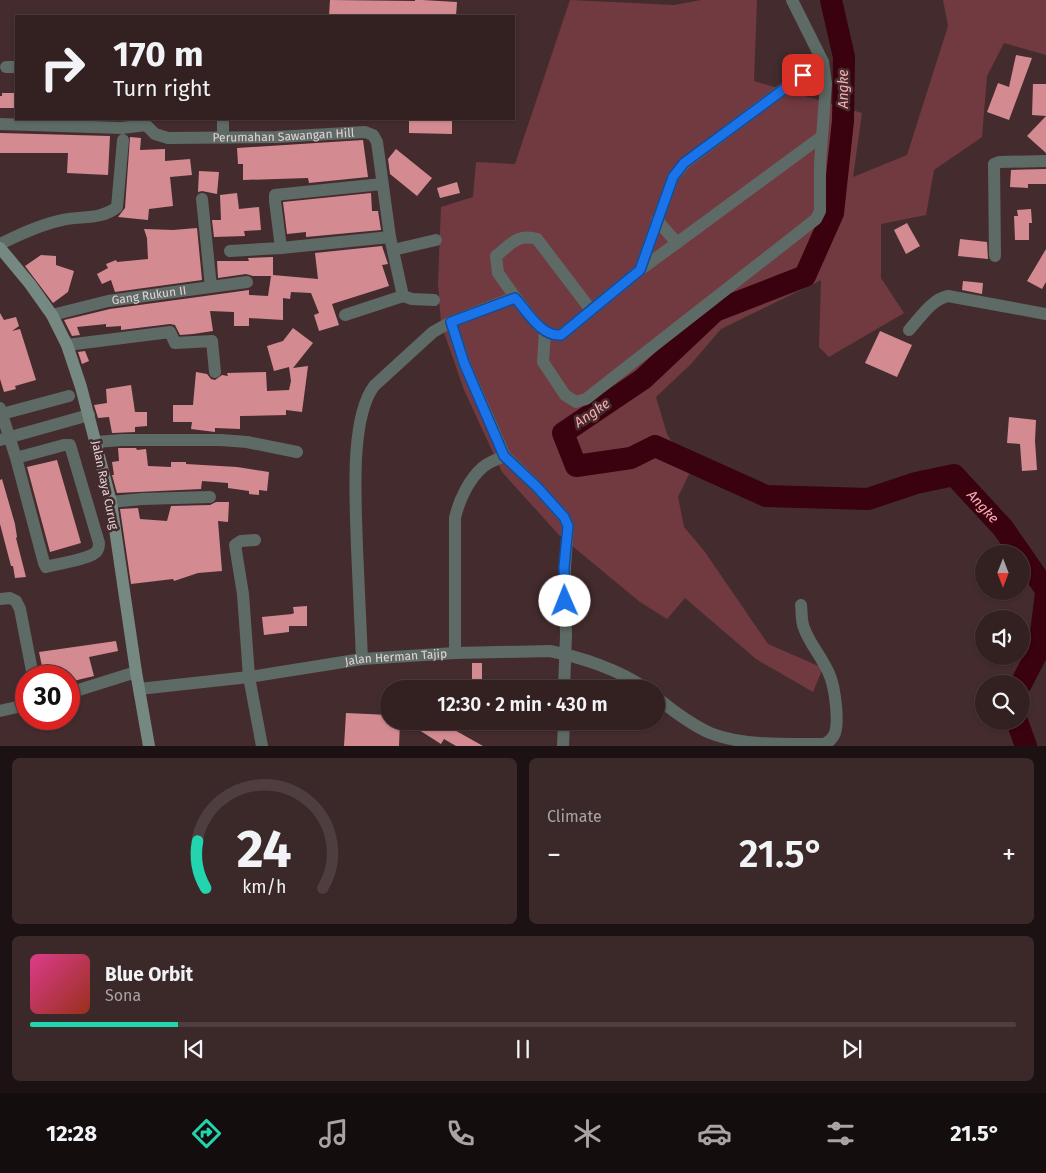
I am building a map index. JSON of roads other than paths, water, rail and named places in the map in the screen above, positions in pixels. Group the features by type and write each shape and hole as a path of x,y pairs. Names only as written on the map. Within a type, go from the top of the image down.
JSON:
{"main road":[{"name":"Jalan Raya Curug","path":"0,246 52,315 67,345 89,415 111,502 149,746"}],"street":[{"path":"544,332 543,362 565,395 576,402 586,399 816,219 820,211 821,137 826,84 823,62 792,0"},
{"path":"640,270 673,177 684,163 794,81 823,62"},
{"path":"223,120 223,136"},
{"name":"Perumahan Sawangan Hill","path":"0,124 122,128 146,122 150,130 161,136 276,137 365,132 373,135 377,142 390,237 403,296"},
{"path":"591,310 537,239 519,238 496,256 498,272 515,298 544,332 556,336 561,335 640,270 821,137"},
{"path":"0,246 34,229 59,220 102,215 111,212 117,207 123,140"},
{"path":"995,256 994,164 999,162 1046,161"},
{"path":"281,248 274,201 275,195 382,184"},
{"path":"202,199 211,287"},
{"path":"657,220 678,242"},
{"path":"230,251 390,237"},
{"path":"393,250 436,240"},
{"name":"Gang Rukun II","path":"52,315 108,301 248,282"},
{"path":"344,315 403,296 412,299 434,300"},
{"path":"909,330 935,302 948,296 1046,314"},
{"path":"362,659 354,481 360,424 366,396 374,386 433,332 451,322 515,298"},
{"path":"451,322 464,363 504,456 537,487 564,517 568,526 564,567 564,680"},
{"path":"67,345 170,332 175,343 212,341 215,372"},
{"path":"16,458 64,444 70,445 98,543 98,549 95,553 46,567 41,557 16,458 5,438 1,411 69,396"},
{"path":"5,438 89,415"},
{"path":"96,442 122,440 221,440 247,442 297,452"},
{"path":"455,653 455,518 458,504 482,467 504,456"},
{"path":"111,502 210,497"},
{"path":"255,540 241,540 235,545 243,594 249,677 262,746"},
{"path":"0,599 10,598 16,601 20,609 31,665"},
{"path":"665,704 684,719 724,738 748,742 824,744 828,742 835,733 834,695 830,676 807,637 803,626 801,605"},
{"name":"Jalan Herman Tajip","path":"139,689 249,677 362,659 455,653 550,651 609,669 632,680"},
{"path":"80,690 136,672"},
{"path":"0,711 15,708"},
{"path":"563,746 564,730"}],"waterway":[{"name":"Angke","path":"831,0 844,57 843,121 833,213 805,276 715,311 643,379 563,433 576,466 631,458 655,446 766,496 868,499 916,483 954,475 1003,528 1015,545"},
{"name":"Angke","path":"1030,567 1046,590"},
{"name":"Angke","path":"1026,675 1039,649 1046,593"},
{"name":"Angke","path":"1020,730 1026,746"}]}
